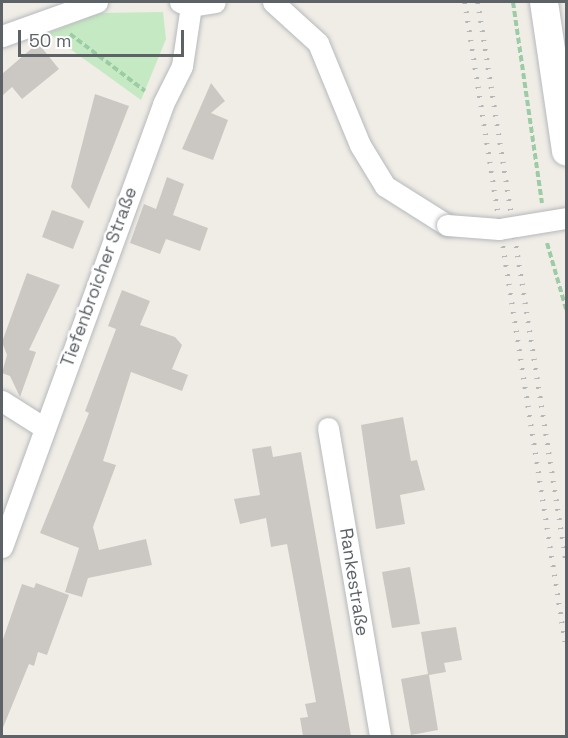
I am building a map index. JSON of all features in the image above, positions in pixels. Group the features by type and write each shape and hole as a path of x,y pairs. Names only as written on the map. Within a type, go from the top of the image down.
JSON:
{"main road":[{"path":"544,2 567,151"}],"street":[{"path":"2,36 47,17 97,2"},
{"path":"185,4 215,2"},
{"path":"273,2 318,43 360,145 385,186 447,225 499,229 567,218"},
{"name":"Tiefenbroicher Straße","path":"2,547 43,427 163,104 182,66 185,4"},
{"path":"2,401 43,427"},
{"name":"Rankestraße","path":"328,428 380,736"}],"path":[{"path":"513,2 543,214"},
{"path":"47,17 163,104"},
{"path":"546,237 567,309"}],"green space":[{"path":"163,12 166,39 141,100 48,33 100,13"}],"building":[{"path":"38,43 59,69 22,99 12,87 2,96 2,74"},
{"path":"211,83 225,101 211,113 228,120 213,160 182,149"},
{"path":"95,94 129,106 89,209 71,187"},
{"path":"167,177 184,184 173,215 208,228 200,251 166,239 160,254 130,243 144,204 156,209"},
{"path":"52,210 84,221 73,249 42,237"},
{"path":"27,273 60,285 29,350 36,352 20,397 10,376 2,373 7,355 2,342"},
{"path":"122,290 150,301 140,325 175,337 182,345 172,369 188,375 182,391 131,372 103,461 116,465 93,527 99,550 146,539 152,565 88,578 82,597 65,592 79,548 40,533 89,413 85,411 116,329 108,326"},
{"path":"403,417 411,461 417,460 425,490 400,495 405,524 376,529 361,425"},
{"path":"271,446 273,457 301,452 351,736 303,736 300,718 308,717 305,704 316,702 287,544 271,547 266,518 240,524 234,499 260,495 252,449"},
{"path":"410,567 420,624 392,628 382,572"},
{"path":"36,583 69,595 47,655 38,652 34,666 29,664 2,730 2,642 22,584 34,588"},
{"path":"456,627 462,660 444,663 446,672 429,675 438,730 411,735 401,679 428,674 421,632"}],"railway":[{"path":"465,2 566,647"},
{"path":"478,2 566,560"}]}
